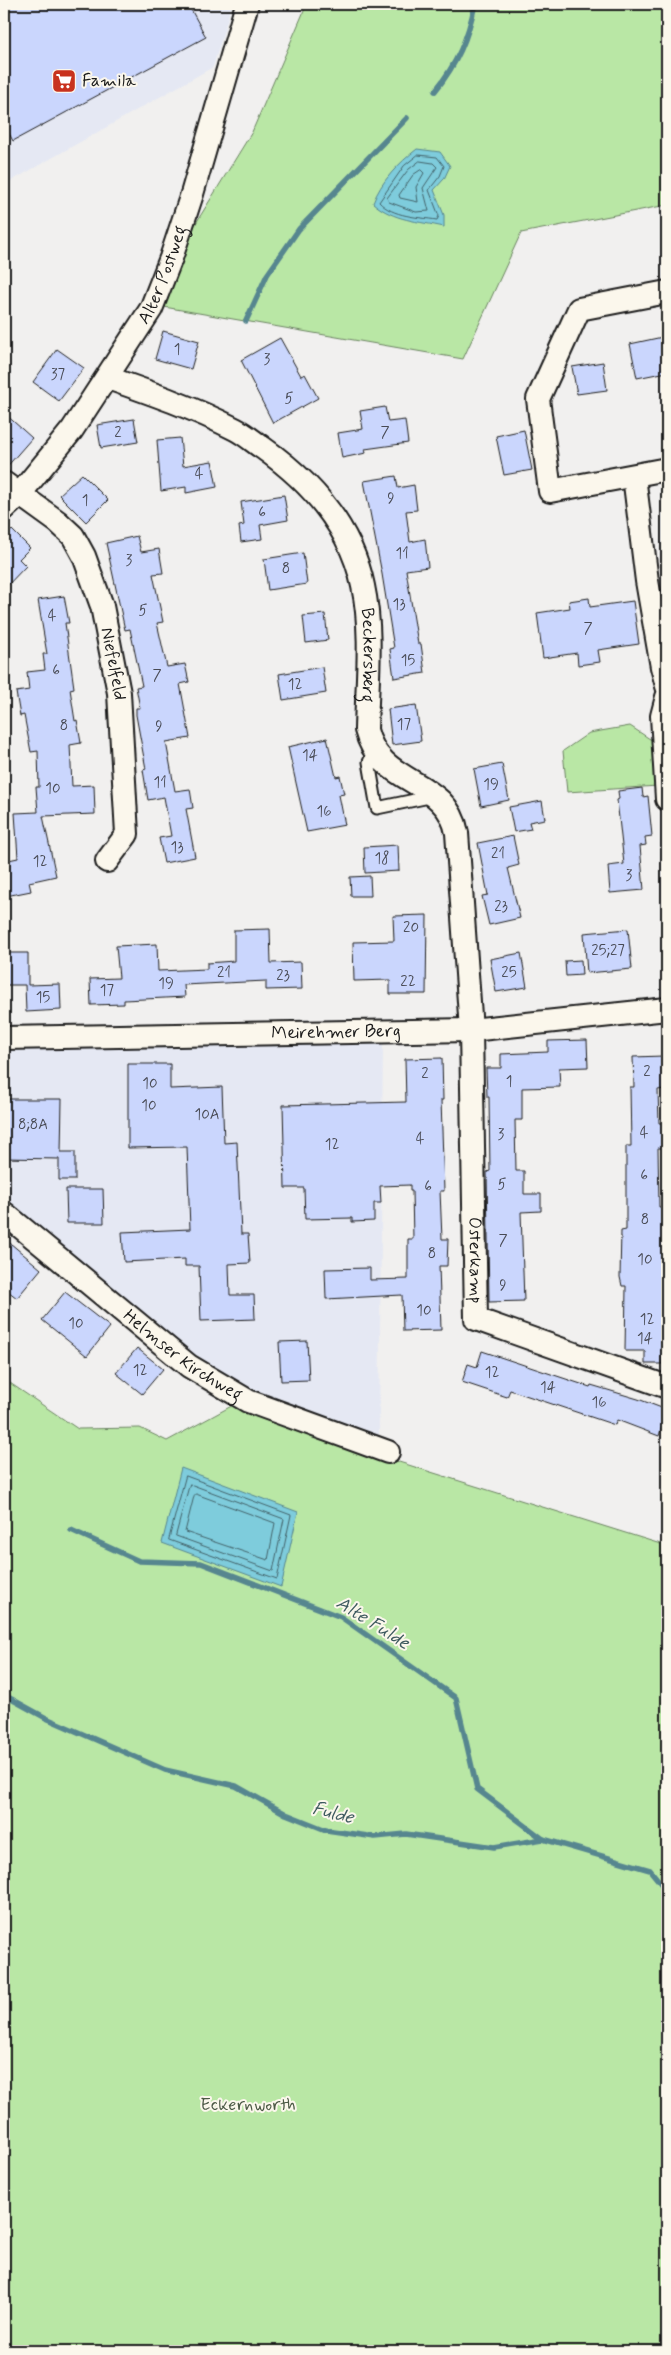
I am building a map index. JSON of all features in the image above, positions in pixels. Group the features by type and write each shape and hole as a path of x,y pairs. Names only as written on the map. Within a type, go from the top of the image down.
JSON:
{"street":[{"name":"Alter Postweg","path":"9,496 72,430 108,378 151,309 171,258 192,194 247,4"},
{"path":"667,292 579,309 538,399 550,491 667,469"},
{"name":"Beckersberg","path":"108,378 164,397 236,429 286,464 300,477 338,524 350,546 364,587 368,637 366,730 374,752"},
{"path":"634,476 647,580 667,686"},
{"name":"Niefelfeld","path":"9,496 58,522 72,536 87,563 102,606 119,693 126,834 107,861"},
{"path":"667,697 662,716 667,799"},
{"path":"374,752 405,778 436,796 448,810 457,833 472,1030"},
{"name":"Meirehmer Berg","path":"4,1038 472,1030 667,1009"},
{"name":"Osterkamp","path":"472,1030 476,1319 667,1387"},
{"name":"Helmser Kirchweg","path":"4,1213 189,1366 248,1401 388,1452"}],"lane":[{"path":"374,752 369,762 377,808 436,796"}],"shaded area":[{"name":"Famila","path":"4,4 232,4 213,67 4,185"},
{"path":"383,1042 379,1435 248,1397 4,1213 4,1048"}],"green space":[{"path":"307,4 667,4 667,205 521,233 463,359 164,307 181,250 252,132"},
{"path":"630,726 653,741 658,786 567,792 563,751 589,733"},
{"name":"Eckernworth","path":"4,1379 78,1429 140,1428 167,1441 237,1403 367,1452 667,1546 667,2351 4,2351"}],"water":[{"path":"417,149 440,152 450,166 444,179 434,190 444,215 444,227 416,222 389,214 373,203 376,195 391,173"},
{"path":"181,1468 298,1512 281,1587 162,1543"}],"building":[{"name":"Famila","path":"4,4 188,4 206,37 13,141 4,124"},
{"path":"163,331 199,341 191,369 155,359"},
{"path":"667,336 667,372 637,378 630,344"},
{"path":"280,338 301,376 305,374 318,398 273,423 241,360"},
{"path":"57,349 84,368 59,401 33,382"},
{"path":"603,362 607,390 577,394 572,367"},
{"path":"385,407 388,422 405,420 408,443 365,449 366,453 342,458 338,433 363,429 360,411"},
{"path":"4,413 32,438 4,470"},
{"path":"134,419 138,442 101,448 97,425"},
{"path":"524,430 532,470 504,475 496,436"},
{"path":"180,438 183,466 212,461 217,487 186,493 186,487 161,491 157,440"},
{"path":"82,474 108,500 86,522 59,495"},
{"path":"396,476 398,488 414,485 417,510 406,511 410,542 425,539 428,567 406,570 418,644 421,644 425,673 394,678 390,649 394,648 364,481"},
{"path":"284,495 288,520 260,525 262,539 241,542 239,526 244,525 241,502"},
{"path":"12,530 30,548 19,559 26,566 4,589 4,538"},
{"path":"137,536 141,552 159,549 163,573 153,574 163,622 157,623 167,667 185,664 189,682 180,684 190,738 166,742 175,791 190,789 193,808 186,809 195,857 164,863 159,838 171,836 164,797 148,800 143,770 146,769 136,715 136,708 140,708 136,687 142,686 130,629 125,630 106,543"},
{"path":"303,553 307,584 268,590 264,559"},
{"path":"64,596 69,623 65,623 74,688 70,689 81,743 70,745 72,786 94,785 95,814 43,816 56,876 29,882 31,891 6,896 4,861 18,858 15,813 38,812 36,787 39,787 38,751 31,752 24,715 20,716 16,692 29,690 27,672 45,670 43,654 47,654 38,600"},
{"path":"589,598 590,607 633,601 639,644 598,650 600,662 578,665 577,653 543,658 537,613 570,608 569,601"},
{"path":"325,614 328,640 306,643 303,616"},
{"path":"322,667 326,693 283,700 279,674"},
{"path":"416,705 421,741 392,745 388,709"},
{"path":"327,738 336,777 340,776 344,794 339,795 345,825 307,832 288,747"},
{"path":"502,764 509,800 481,806 474,769"},
{"path":"642,788 643,797 648,796 652,836 645,837 646,845 640,846 644,890 610,893 608,866 624,864 617,800 619,799 618,791"},
{"path":"542,801 545,819 529,822 531,829 514,832 509,807"},
{"path":"513,836 519,865 508,868 520,918 489,925 482,896 488,895 478,843"},
{"path":"398,845 399,871 365,873 364,847"},
{"path":"370,876 371,896 351,896 350,877"},
{"path":"427,915 426,994 390,994 390,980 354,981 353,942 394,941 393,916"},
{"path":"270,929 271,963 301,962 302,989 266,990 266,981 184,985 185,997 124,1000 124,1004 91,1005 90,979 119,978 116,946 157,944 158,971 207,969 207,963 234,961 234,930"},
{"path":"628,929 632,969 587,973 584,933"},
{"path":"4,953 28,953 28,985 60,984 61,1010 26,1012 25,985 4,985"},
{"path":"521,953 527,987 496,992 490,959"},
{"path":"581,960 582,975 566,976 565,961"},
{"path":"587,1040 588,1067 559,1068 560,1087 522,1088 522,1120 515,1120 516,1171 524,1171 524,1194 541,1194 541,1211 521,1212 524,1301 489,1302 487,1172 490,1171 489,1097 487,1097 486,1068 501,1068 501,1054 548,1052 548,1041"},
{"path":"663,1056 664,1089 658,1090 659,1123 667,1123 666,1148 658,1148 659,1207 666,1206 666,1234 663,1234 662,1364 645,1364 645,1351 625,1351 626,1286 622,1286 620,1277 621,1231 626,1230 626,1146 631,1146 630,1087 634,1087 633,1057"},
{"path":"442,1058 443,1100 441,1100 444,1191 440,1191 442,1239 448,1239 447,1266 439,1266 441,1330 403,1331 402,1295 326,1299 325,1269 370,1268 370,1280 408,1279 408,1239 413,1239 412,1191 410,1191 410,1185 380,1186 381,1203 374,1203 374,1221 352,1222 352,1218 305,1219 304,1188 285,1188 283,1105 406,1102 405,1059"},
{"path":"128,1064 170,1064 170,1089 222,1087 224,1143 237,1142 241,1234 248,1234 250,1263 229,1264 230,1295 254,1295 255,1319 201,1321 199,1266 185,1266 185,1259 124,1262 122,1232 190,1229 187,1147 128,1148"},
{"path":"4,1099 62,1099 61,1152 75,1152 75,1180 59,1180 59,1159 4,1158"},
{"path":"66,1189 103,1189 104,1223 67,1223"},
{"path":"4,1238 41,1269 17,1298 4,1288"},
{"path":"65,1292 110,1327 87,1356 42,1320"},
{"path":"307,1341 309,1380 281,1381 279,1342"},
{"path":"137,1348 163,1369 142,1394 116,1373"},
{"path":"482,1351 590,1387 591,1385 638,1399 667,1410 659,1436 617,1420 615,1425 510,1390 507,1397 462,1382 468,1364 477,1367"}],"waterway":[{"path":"435,91 450,71 461,50 475,4"},
{"path":"246,321 267,275 299,229 407,118"},
{"name":"Alte Fulde","path":"71,1530 139,1561 201,1563 341,1617 456,1698 477,1789 543,1839"},
{"name":"Fulde","path":"4,1695 46,1718 165,1770 236,1786 286,1814 326,1830 375,1837 406,1834 494,1847 543,1839 650,1870 667,1891"}],"place":[{"name":"Famila","path":"64,81"}]}
